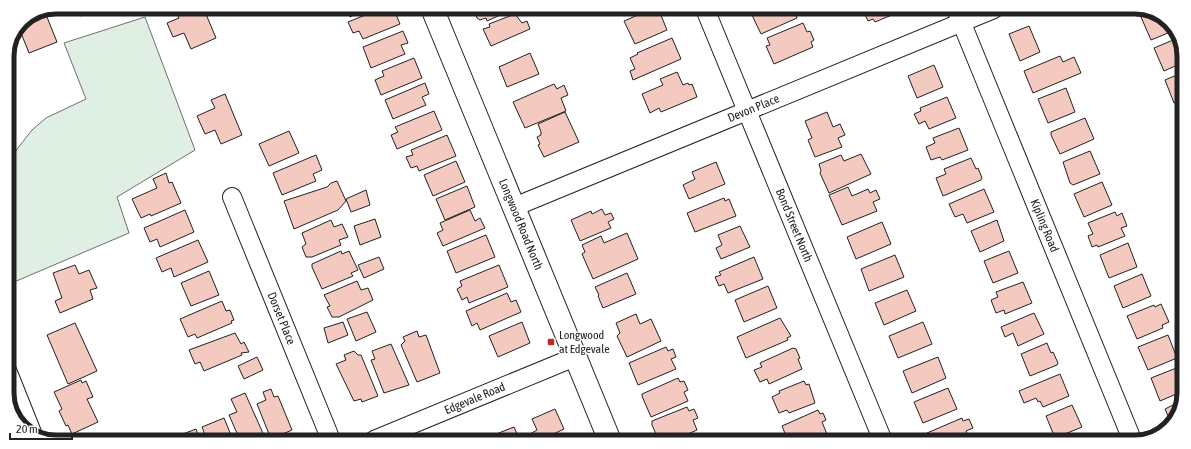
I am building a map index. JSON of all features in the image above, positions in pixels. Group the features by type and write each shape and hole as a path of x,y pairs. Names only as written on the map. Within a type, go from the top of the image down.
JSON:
{"street":[{"name":"Longwood Road North","path":"434,14 608,435"},
{"name":"Bond Street North","path":"707,14 880,435"},
{"name":"Devon Place","path":"514,207 747,111 959,16 969,14"},
{"name":"Kipling Road","path":"959,16 1131,435"},
{"name":"Dorset Place","path":"232,197 329,435"},
{"name":"Edgevale Road","path":"386,435 575,357"},
{"path":"14,387 31,426"}],"green space":[{"path":"145,17 195,150 117,197 129,233 14,282 14,153 32,130 46,118 86,99 64,43"}],"building":[{"path":"177,14 206,14 216,38 191,49 184,33 173,37 167,23 179,18"},
{"path":"349,14 357,14 350,17"},
{"path":"368,14 396,14 400,24 363,39 359,31 353,33 348,22"},
{"path":"475,14 503,14 487,21 486,18 480,20"},
{"path":"515,14 522,23 527,21 530,29 491,46 483,29 490,27 489,24"},
{"path":"640,14 660,14 667,30 635,44 624,21"},
{"path":"751,14 795,14 797,18 761,34"},
{"path":"865,14 894,14 875,22 873,19 868,21"},
{"path":"46,15 57,42 29,53 21,33 26,26 33,21"},
{"path":"1145,15 1154,18 1165,26 1169,32 1151,40 1141,17"},
{"path":"803,23 807,32 810,31 814,40 811,42 813,47 774,64 766,46 770,45 767,38"},
{"path":"1029,26 1040,52 1020,61 1009,34"},
{"path":"403,31 408,43 401,45 405,54 371,68 363,47"},
{"path":"672,38 681,59 633,80 630,71 635,69 630,58 638,54 637,53"},
{"path":"1174,40 1177,53 1177,65 1164,71 1154,48"},
{"path":"530,53 539,74 507,87 499,67"},
{"path":"1060,56 1063,62 1074,57 1081,73 1033,93 1024,71"},
{"path":"414,58 422,78 381,95 375,80 384,76 382,71"},
{"path":"934,65 943,87 917,98 908,76"},
{"path":"677,72 683,85 688,83 689,85 692,84 697,97 661,112 659,108 650,113 642,94 663,85 660,79"},
{"path":"1177,75 1177,102 1174,103 1165,80"},
{"path":"425,83 429,94 422,97 426,105 393,119 385,100"},
{"path":"554,84 557,89 564,85 568,95 561,98 566,111 525,128 513,102"},
{"path":"1066,88 1075,112 1048,123 1038,99"},
{"path":"225,94 242,135 221,144 215,130 205,134 197,116 215,108 211,100"},
{"path":"947,97 956,118 929,129 925,121 919,124 914,114 921,111 920,108"},
{"path":"434,111 442,130 397,149 391,135 398,132 395,127"},
{"path":"565,112 579,142 544,157 538,145 540,144 537,137 541,135 541,132 538,124"},
{"path":"827,112 833,127 840,124 845,135 838,138 842,147 815,157 808,140 812,138 805,121"},
{"path":"1085,118 1094,139 1060,154 1051,132"},
{"path":"959,128 968,150 942,160 940,157 931,160 926,147 935,143 933,138"},
{"path":"289,131 299,153 269,166 259,144"},
{"path":"447,135 456,156 419,171 417,166 411,168 406,157 413,155 411,150"},
{"path":"1090,151 1100,174 1073,185 1070,183 1063,162"},
{"path":"861,154 871,174 829,193 820,173 821,171 819,164 841,155 844,161"},
{"path":"316,155 322,170 313,174 316,181 282,195 273,173"},
{"path":"971,158 976,169 978,168 982,178 981,180 943,196 936,178 946,174 944,169"},
{"path":"456,161 465,182 433,196 424,175"},
{"path":"716,162 725,184 689,199 683,185 695,179 692,172"},
{"path":"166,173 169,183 172,182 181,203 151,216 150,214 141,218 132,199 157,188 153,179"},
{"path":"337,181 346,201 338,210 294,229 284,201 327,187 331,183"},
{"path":"1102,182 1112,205 1084,217 1074,194"},
{"path":"467,186 475,207 445,220 436,199"},
{"path":"848,187 852,196 868,189 870,193 876,190 880,199 873,202 877,211 842,225 829,195"},
{"path":"984,189 994,212 967,223 963,214 955,217 949,204"},
{"path":"366,190 370,205 351,212 346,199"},
{"path":"724,198 725,201 729,199 736,216 695,232 687,213"},
{"path":"602,209 605,215 611,213 614,219 608,222 611,228 580,241 571,220 591,211 592,214"},
{"path":"185,210 194,232 160,247 157,239 150,242 144,228"},
{"path":"470,210 475,221 480,218 485,228 443,246 437,233 443,230 440,223"},
{"path":"1115,212 1117,216 1122,213 1127,226 1121,228 1125,236 1098,247 1097,245 1092,247 1088,236 1093,234 1088,223"},
{"path":"375,219 381,237 360,245 354,226"},
{"path":"331,220 334,227 342,224 348,237 339,240 341,245 312,257 306,257 302,247 306,244 302,233"},
{"path":"997,220 1004,241 980,252 971,231"},
{"path":"882,222 891,244 856,259 847,237"},
{"path":"740,226 750,247 721,259 716,248 722,245 718,235"},
{"path":"627,233 638,259 593,279 582,254 585,252 582,245 601,236 604,243"},
{"path":"486,235 495,257 456,273 447,251"},
{"path":"198,240 208,262 174,277 171,268 162,272 156,258"},
{"path":"1128,243 1137,267 1109,278 1100,255"},
{"path":"341,251 342,254 349,251 358,270 351,273 353,276 322,289 312,264"},
{"path":"1009,251 1018,273 993,283 984,261"},
{"path":"895,255 904,277 869,291 861,269"},
{"path":"379,257 384,269 364,278 358,265"},
{"path":"754,257 763,279 728,293 724,284 719,286 715,277 721,275 719,272"},
{"path":"75,265 79,274 89,270 97,288 90,290 93,299 60,313 55,301 62,298 53,273"},
{"path":"499,265 508,287 469,303 467,297 462,300 457,289 462,286 460,281"},
{"path":"209,271 219,295 191,306 181,283"},
{"path":"627,273 636,294 603,308 595,287"},
{"path":"1142,274 1151,296 1123,308 1114,286"},
{"path":"357,281 361,290 368,288 373,300 339,317 332,317 327,307 330,306 324,295"},
{"path":"1023,282 1032,303 1005,314 1004,310 996,313 991,300 998,297 996,292"},
{"path":"768,286 777,308 744,322 735,300"},
{"path":"907,290 916,311 884,325 875,303"},
{"path":"507,293 511,302 516,300 521,312 480,330 477,323 472,326 466,311"},
{"path":"222,301 226,311 230,310 234,320 231,321 232,323 197,338 195,334 188,337 180,319"},
{"path":"1161,304 1169,322 1162,325 1163,328 1137,339 1127,316 1154,305 1155,307"},
{"path":"367,312 376,332 356,341 347,319"},
{"path":"1034,313 1044,334 1018,346 1013,333 1005,337 1001,327"},
{"path":"636,314 640,324 651,319 661,341 627,357 617,336 620,333 616,323"},
{"path":"780,318 791,336 787,338 788,340 746,358 737,337"},
{"path":"343,322 348,335 328,343 324,328"},
{"path":"522,322 530,343 498,357 489,336"},
{"path":"923,322 932,344 898,358 889,336"},
{"path":"75,323 97,371 68,384 47,335"},
{"path":"417,331 419,337 426,335 440,373 417,382 401,345 405,341 403,337"},
{"path":"235,333 241,344 244,342 249,352 241,353 242,355 204,371 200,362 195,364 189,350"},
{"path":"1168,335 1177,358 1148,370 1138,347"},
{"path":"1047,343 1051,353 1053,352 1058,363 1057,365 1030,376 1021,354"},
{"path":"391,344 409,385 384,393 371,360 375,359 372,351"},
{"path":"666,347 668,351 673,349 676,357 671,359 676,369 638,385 629,363"},
{"path":"793,348 796,349 800,358 798,359 802,369 769,384 767,379 760,382 754,370 762,367 760,363"},
{"path":"354,351 358,355 361,355 378,396 362,402 361,399 354,401 336,364 346,360 344,355"},
{"path":"257,357 263,370 244,379 238,366"},
{"path":"938,357 946,378 912,393 903,371"},
{"path":"1177,368 1177,394 1160,401 1151,378"},
{"path":"1060,374 1069,396 1043,407 1040,401 1038,402 1036,398 1024,403 1019,391"},
{"path":"678,378 680,382 684,381 688,390 684,392 688,401 651,417 642,394"},
{"path":"81,380 82,383 86,381 93,397 87,399 98,422 72,434 68,425 66,426 59,411 62,409 54,392"},
{"path":"804,381 806,385 809,384 815,403 789,413 787,410 779,413 772,397 780,393 779,391"},
{"path":"948,388 957,409 923,423 914,402"},
{"path":"271,389 274,397 278,396 292,430 280,435 269,435 257,404 266,400 263,392"},
{"path":"245,393 264,435 238,435 229,415 237,412 231,399"},
{"path":"1175,404 1169,418 1165,409"},
{"path":"1072,405 1082,427 1062,435 1054,435 1046,416"},
{"path":"687,407 689,411 694,409 698,418 693,420 697,430 686,435 656,435 652,421"},
{"path":"555,409 564,429 552,435 530,435 537,430 532,419"},
{"path":"818,410 820,414 823,413 826,420 822,422 827,434 786,435 782,426"},
{"path":"224,418 231,435 205,435 202,427"},
{"path":"962,418 963,421 969,419 973,428 966,431 968,435 928,435 927,433"},
{"path":"514,427 518,435 494,435"},
{"path":"196,429 198,435 180,435"}],"place":[{"name":"Longwood at Edgevale","path":"551,342"}]}
